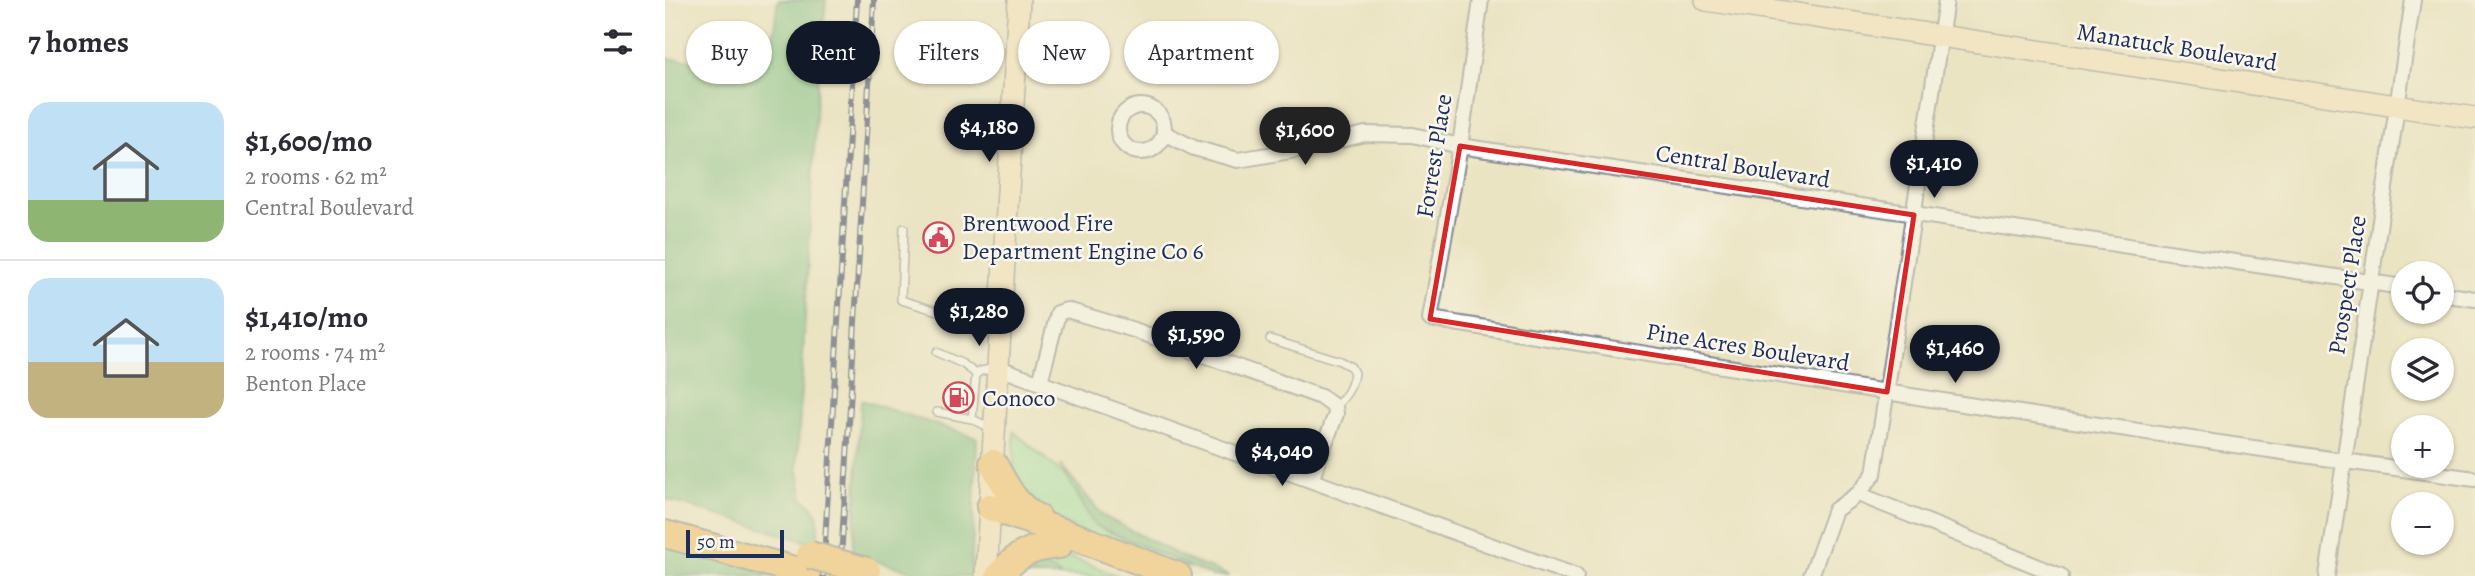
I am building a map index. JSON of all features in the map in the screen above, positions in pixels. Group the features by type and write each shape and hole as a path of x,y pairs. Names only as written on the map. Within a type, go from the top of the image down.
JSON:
{"highway":[{"path":"993,463 1021,507 1066,540 1139,576"},
{"path":"990,512 1178,576"},
{"path":"665,515 811,568"},
{"path":"665,534 811,568 876,574"},
{"path":"999,576 1027,550 1066,540"}],"street":[{"path":"986,576 1019,0"},
{"name":"Forrest Place","path":"1430,319 1482,0"},
{"name":"Manatuck Boulevard","path":"1706,0 2475,118"},
{"path":"1811,576 1835,510 1858,494 1874,474 1946,0"},
{"name":"Prospect Place","path":"2327,576 2413,0"},
{"name":"Central Boulevard","path":"1164,133 1194,148 1238,160 1308,148 1365,134 1413,135 1460,146 2391,285"},
{"path":"2454,295 2475,299"},
{"path":"1040,382 1050,352 1058,313 1067,310 1134,330 1321,397 1335,407 1335,414 1311,480"},
{"name":"Pine Acres Boulevard","path":"1430,319 1887,392 2344,461 2475,478"},
{"path":"999,368 1576,576"},
{"path":"1858,494 2061,576"}],"lane":[{"path":"904,228 901,300 1001,330"},
{"path":"1270,339 1340,361 1350,367 1354,373 1353,382 1348,394 1335,407"},
{"path":"936,352 963,364 976,374"},
{"path":"976,374 999,368"},
{"path":"972,419 976,374"},
{"path":"937,412 972,419 995,429"}],"highlighted area":[{"path":"1460,146 1914,215 1887,392 1430,319"}],"green space":[{"path":"778,0 826,0 824,21 786,21 786,84 818,84 797,466 803,499 816,513 817,545 665,499 665,58 686,60 686,84 772,84 772,45"},
{"path":"861,400 977,438 971,576 930,576 853,555"},
{"path":"1014,432 1068,478 1094,525 1191,568 1165,566 1055,520 1018,485 1014,473"},
{"path":"1060,464 1103,516 1188,560 1230,576 1212,576 1094,525"},
{"path":"665,544 782,576 665,576"},
{"path":"1056,552 1119,576 1011,576 1016,568"},
{"path":"1042,566 1061,576 1015,576 1019,568"}],"railway":[{"path":"823,576 857,0"},
{"path":"840,576 874,0"}],"place":[{"name":"Brentwood Fire Department Engine Co 6","path":"939,237"},
{"name":"Conoco","path":"959,398"}]}
